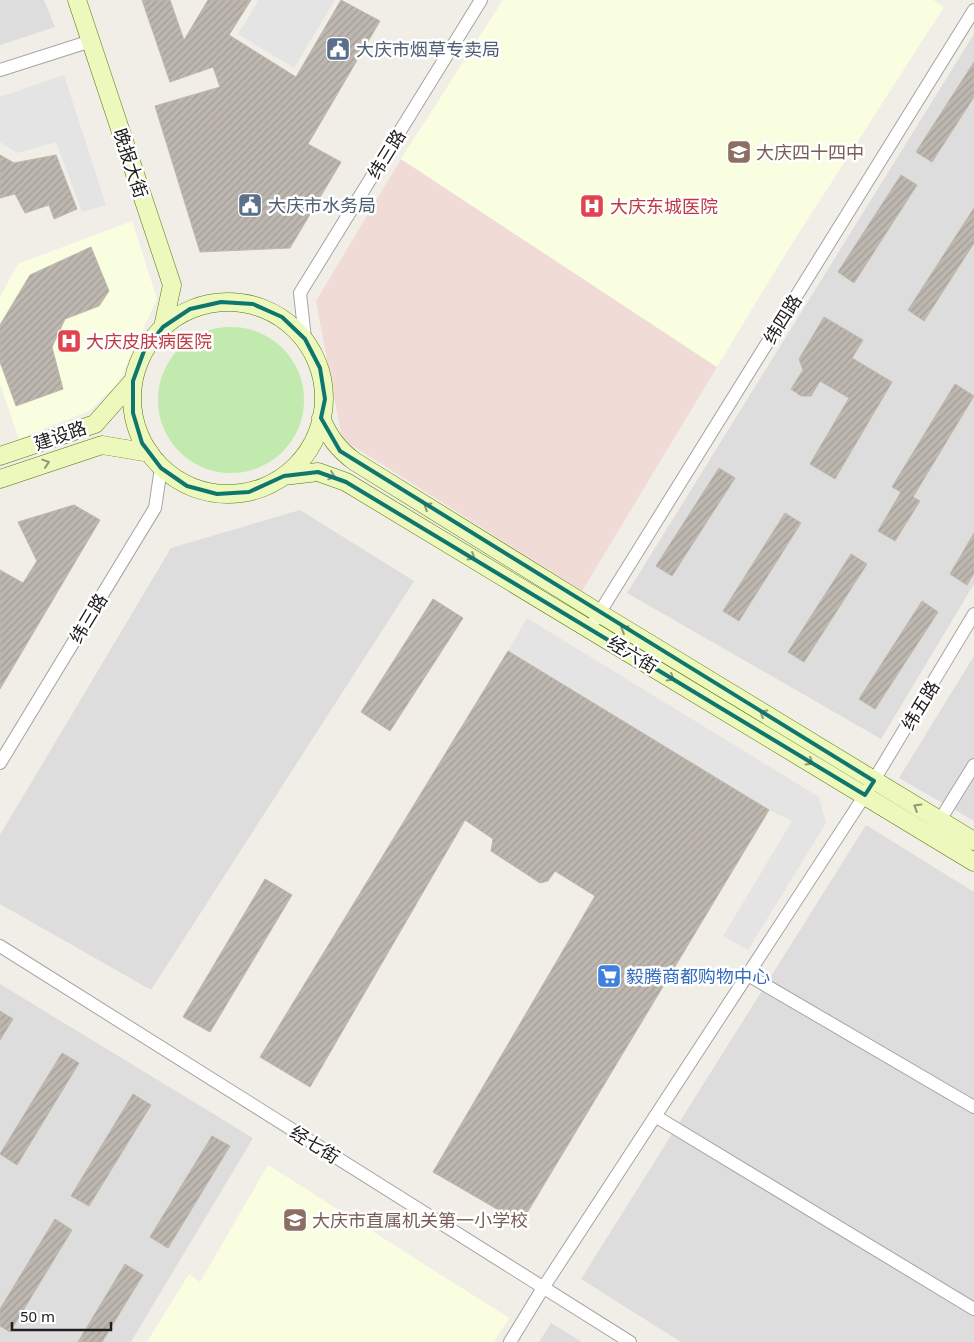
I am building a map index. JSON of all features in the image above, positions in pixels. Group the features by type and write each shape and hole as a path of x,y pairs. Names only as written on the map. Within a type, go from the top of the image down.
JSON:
{"main road":[{"name":"晚报大街","path":"77,0 172,286 163,327"},
{"path":"221,302 253,304 282,317 305,339 320,368 325,399 319,431 303,459 279,480 249,492 217,494 187,486 161,468 142,442 133,412 133,381 144,351 163,327 190,309 221,302"},
{"name":"建设路","path":"0,456 95,424 133,381"},
{"name":"经六街","path":"322,418 332,440 340,450 354,461 594,621"},
{"name":"建设路","path":"0,479 102,445 150,453"},
{"name":"经六街","path":"284,476 318,472 346,482 594,621 869,788 974,862"},
{"name":"经六街","path":"869,788 940,820 974,841"}],"street":[{"name":"纬三路","path":"305,339 300,293 481,0"},
{"name":"纬四路","path":"594,621 974,10"},
{"path":"0,70 91,41"},
{"name":"纬三路","path":"0,763 155,508 161,468"},
{"name":"纬五路","path":"510,1342 543,1288 869,788 974,614"},
{"path":"940,820 974,766"},
{"name":"经七街","path":"0,946 630,1342"},
{"path":"748,975 974,1107"},
{"path":"656,1116 974,1309"}],"highlighted area":[{"path":"221,302 253,304 282,317 305,339 320,368 325,399 321,418 340,451 874,781 865,795 346,482 318,472 284,476 249,492 217,494 187,486 161,468 142,443 133,413 133,381 144,351 163,327 190,309"}],"shaded area":[{"path":"0,0 44,0 55,27 0,45"},
{"path":"259,0 335,0 294,68 238,34"},
{"path":"503,0 933,0 944,7 786,253 717,367 401,159"},
{"path":"974,34 974,584 881,739 627,593"},
{"path":"64,75 106,205 82,212 56,142 17,153 0,142 0,97"},
{"path":"401,159 717,367 582,591 342,439 316,301"},
{"name":"大庆皮肤病医院","path":"132,221 157,299 118,383 89,411 19,439 0,384 0,297 18,264"},
{"path":"300,510 414,581 151,990 0,904 0,835 171,548"},
{"path":"527,618 819,797 826,823 748,950 723,936 792,821 769,810 508,651"},
{"path":"974,656 974,821 899,778"},
{"path":"866,825 974,892 974,1342 681,1342 581,1279"},
{"path":"0,984 253,1138 131,1342 0,1342"},
{"name":"大庆市直属机关第一小学校","path":"268,1165 509,1318 494,1342 147,1342 189,1274 200,1282"},
{"path":"551,1323 582,1342 539,1342"}],"green space":[{"path":"231,327 259,332 283,348 299,372 304,400 299,428 283,452 259,468 231,473 203,468 179,452 163,428 158,400 163,372 179,348 203,332"}],"building":[{"path":"142,0 170,0 184,40 208,0 251,0 229,35 296,77 341,0 380,21 308,144 341,162 290,248 200,252 155,106 220,87 213,67 170,82"},
{"path":"974,62 974,97 932,162 916,152"},
{"path":"0,155 14,163 56,155 77,209 54,219 49,205 25,213 15,194 0,198"},
{"path":"901,175 917,185 854,283 838,272"},
{"path":"974,208 974,243 924,321 908,310"},
{"path":"91,247 109,291 99,306 65,319 52,347 63,389 16,406 0,362 0,325 30,275"},
{"path":"824,317 863,340 852,358 892,382 835,479 810,464 849,398 820,381 811,396 801,396 791,389 803,370 799,359"},
{"path":"955,384 974,396 913,497 920,501 895,541 878,531 901,492 892,487"},
{"path":"719,468 735,478 672,576 656,566"},
{"path":"74,505 100,520 0,689 0,570 23,583 37,561 18,522"},
{"path":"785,513 801,523 739,621 723,611"},
{"path":"974,533 974,573 967,585 950,574"},
{"path":"851,554 867,564 804,662 788,652"},
{"path":"433,599 463,618 390,731 361,712"},
{"path":"922,601 938,612 875,709 859,699"},
{"name":"毅腾商都购物中心","path":"508,651 769,810 521,1223 433,1172 595,896 555,871 548,881 540,883 491,851 493,839 465,820 310,1087 260,1057"},
{"path":"265,879 292,895 210,1032 183,1017"},
{"path":"0,1011 13,1019 0,1040"},
{"path":"62,1053 79,1063 17,1165 0,1154"},
{"path":"133,1094 151,1105 89,1206 71,1196"},
{"path":"212,1136 230,1146 168,1248 150,1237"},
{"path":"55,1219 72,1230 10,1332 0,1326 0,1309"},
{"path":"125,1264 143,1275 102,1342 78,1342"}],"place":[{"name":"大庆市烟草专卖局","path":"338,49"},
{"name":"大庆四十四中","path":"739,152"},
{"name":"大庆市水务局","path":"250,205"},
{"name":"大庆东城医院","path":"592,206"},
{"name":"大庆皮肤病医院","path":"69,341"},
{"name":"毅腾商都购物中心","path":"609,976"},
{"name":"大庆市直属机关第一小学校","path":"295,1220"}]}
